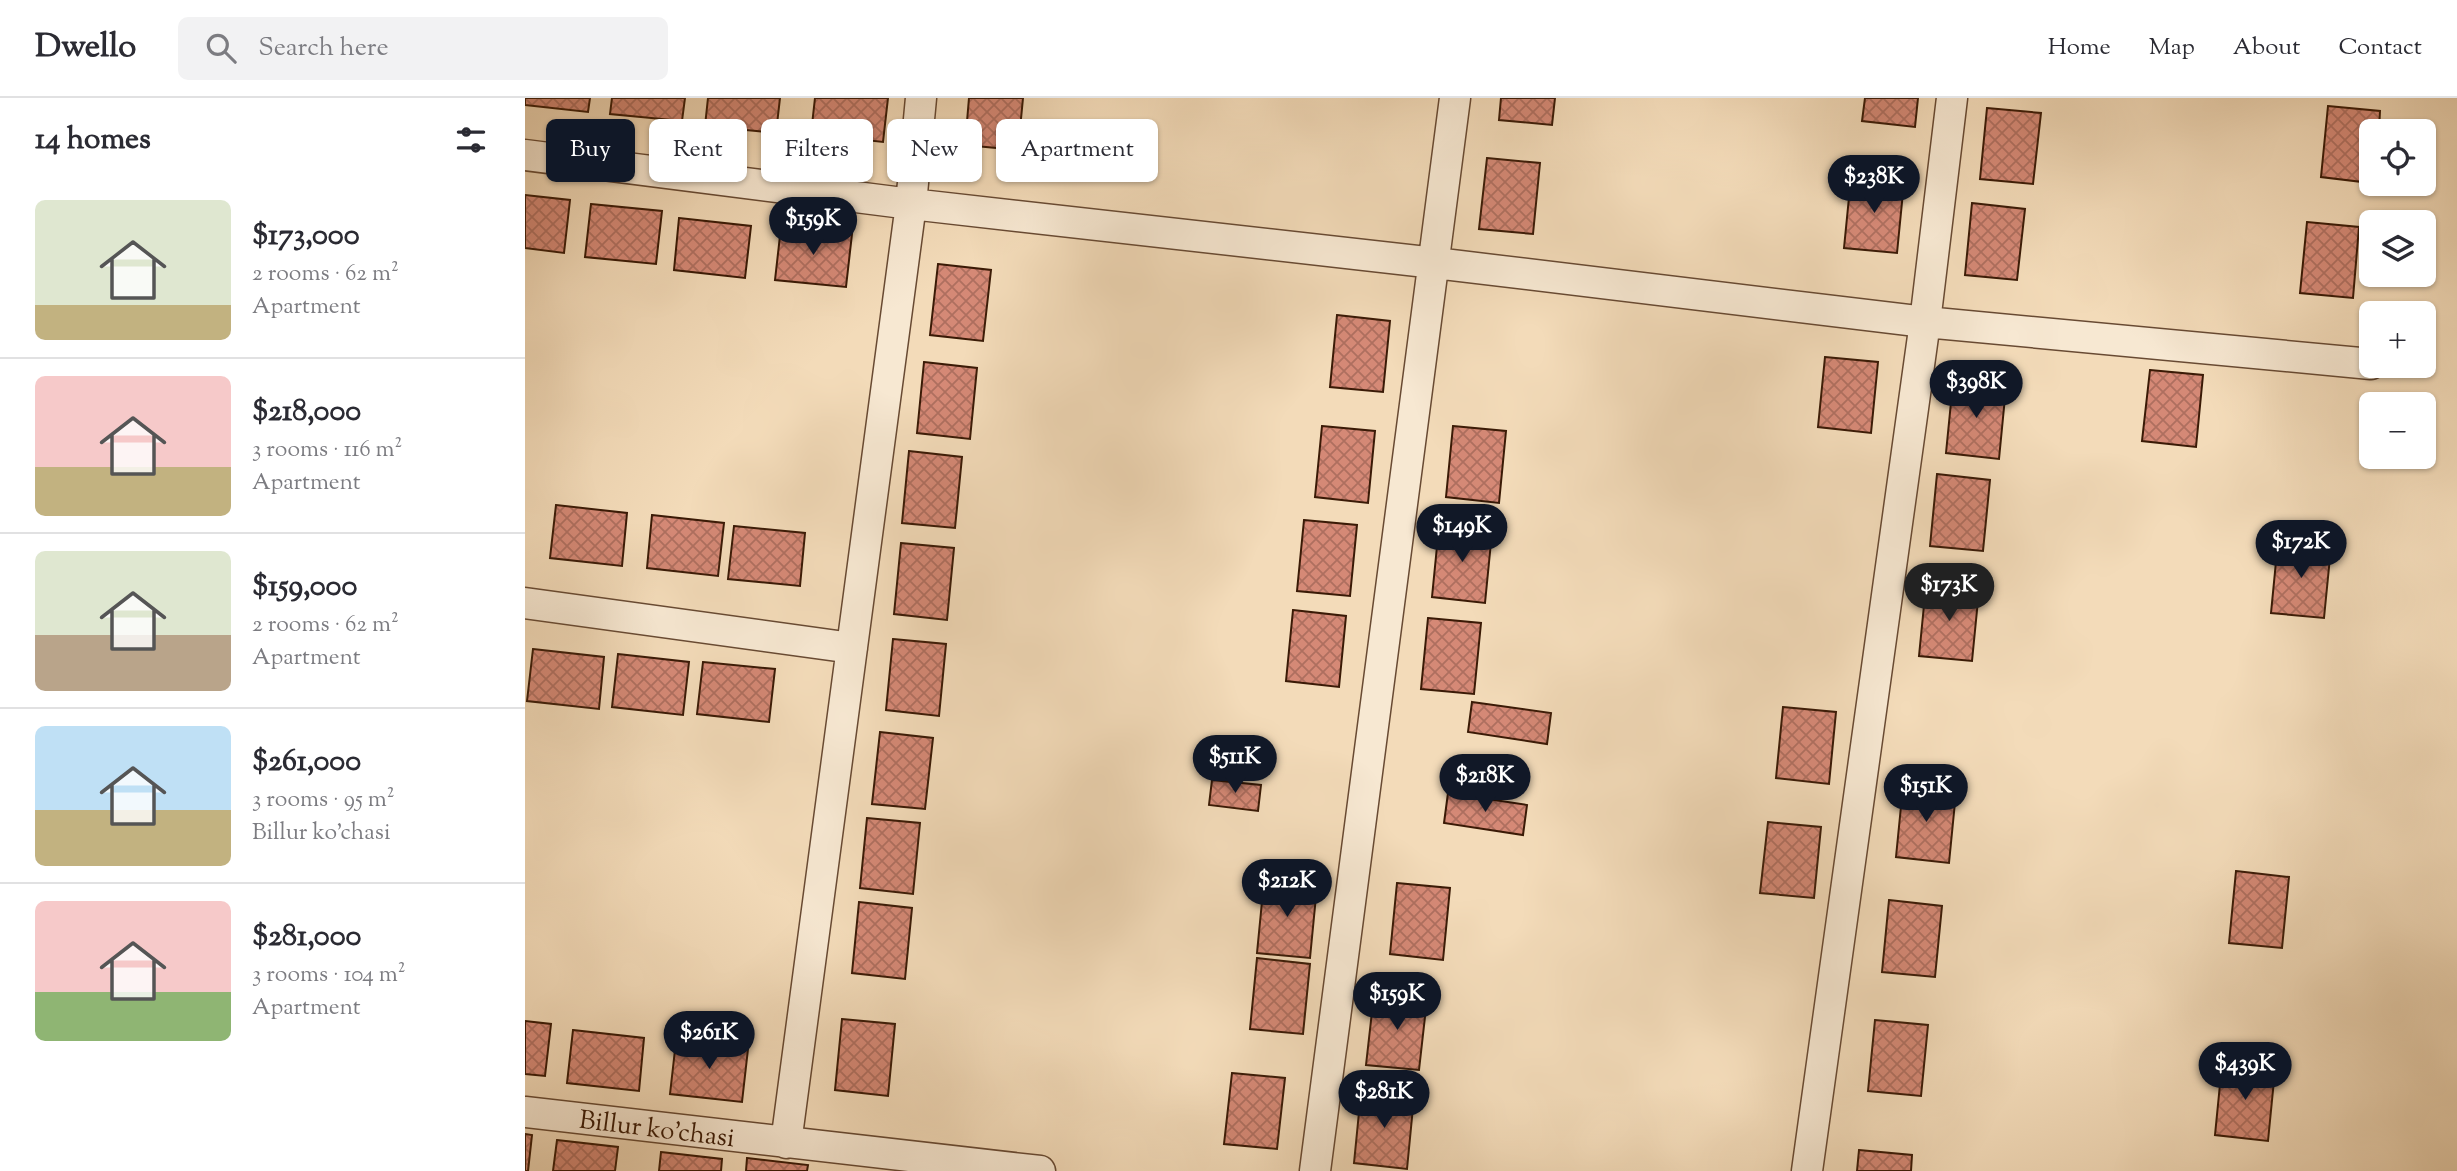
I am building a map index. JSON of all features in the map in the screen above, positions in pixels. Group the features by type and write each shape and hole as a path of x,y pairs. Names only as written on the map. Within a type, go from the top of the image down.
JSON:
{"street":[{"path":"786,1143 911,204 921,98"},
{"path":"1315,1171 1455,98"},
{"path":"1807,1171 1925,323 1952,98"},
{"path":"525,155 911,204 1435,263 1925,323 2359,363"},
{"path":"525,603 852,648"},
{"name":"Billur ko'chasi","path":"525,1112 1040,1171"}],"building":[{"path":"525,98 590,98 588,112 525,105"},
{"path":"612,98 685,98 682,119 610,114"},
{"path":"708,98 780,98 778,119 761,119 761,132 747,130 747,119 706,119"},
{"path":"815,98 888,98 883,142 873,141 873,119 813,119"},
{"path":"969,98 1023,98 1021,119 996,119 996,148 982,147 982,119 967,119"},
{"path":"1501,98 1555,98 1552,125 1499,120"},
{"path":"1865,98 1918,98 1915,127 1862,121"},
{"path":"2328,106 2380,111 2380,119 2359,119 2359,182 2321,177"},
{"path":"1987,108 2041,113 2033,184 1980,179"},
{"path":"1487,158 1540,163 1533,234 1479,229"},
{"path":"1851,177 1904,182 1897,253 1844,248"},
{"path":"525,195 570,200 564,253 525,248"},
{"path":"1972,203 2025,209 2017,280 1965,275"},
{"path":"591,204 662,211 656,264 585,257"},
{"path":"679,218 751,226 745,278 674,270"},
{"path":"2307,222 2359,227 2353,298 2300,293"},
{"path":"781,227 852,234 846,287 775,280"},
{"path":"938,264 991,270 983,341 930,335"},
{"path":"1337,315 1390,321 1383,392 1330,387"},
{"path":"1825,357 1878,362 1871,433 1818,427"},
{"path":"924,362 977,368 970,439 917,433"},
{"path":"2150,370 2203,375 2196,447 2142,441"},
{"path":"1953,382 2006,387 1999,459 1946,453"},
{"path":"1322,426 1375,431 1368,503 1315,497"},
{"path":"1453,426 1506,431 1499,503 1446,497"},
{"path":"909,451 962,457 955,528 902,523"},
{"path":"1937,474 1990,480 1983,551 1930,546"},
{"path":"556,505 627,513 622,566 550,558"},
{"path":"652,515 724,523 718,576 647,568"},
{"path":"1304,520 1357,525 1350,596 1297,591"},
{"path":"734,526 805,533 800,586 728,579"},
{"path":"1439,526 1492,532 1485,603 1432,597"},
{"path":"2278,541 2331,547 2324,618 2271,613"},
{"path":"901,543 954,548 947,620 894,614"},
{"path":"1926,585 1979,590 1972,661 1919,656"},
{"path":"1293,610 1346,616 1339,687 1286,681"},
{"path":"1428,618 1481,623 1474,694 1421,689"},
{"path":"893,639 946,644 939,716 886,710"},
{"path":"533,649 604,657 599,709 527,701"},
{"path":"618,654 689,662 683,715 612,707"},
{"path":"703,662 775,669 769,722 697,714"},
{"path":"1472,702 1551,713 1547,744 1468,732"},
{"path":"1783,707 1836,712 1829,784 1776,778"},
{"path":"880,732 933,738 925,809 872,804"},
{"path":"1212,780 1261,785 1258,811 1209,805"},
{"path":"1903,786 1956,792 1949,863 1896,857"},
{"path":"1448,793 1527,805 1523,835 1444,823"},
{"path":"867,818 920,823 913,894 860,888"},
{"path":"1768,822 1821,827 1814,898 1760,893"},
{"path":"2236,871 2289,877 2282,948 2229,943"},
{"path":"1264,881 1317,886 1310,958 1257,953"},
{"path":"1397,883 1450,888 1443,960 1390,954"},
{"path":"1889,900 1942,906 1935,977 1882,972"},
{"path":"859,902 912,908 905,979 852,973"},
{"path":"1257,958 1310,964 1303,1034 1250,1029"},
{"path":"1374,994 1427,999 1419,1070 1366,1065"},
{"path":"842,1019 895,1024 888,1096 835,1090"},
{"path":"1875,1020 1928,1025 1921,1096 1868,1091"},
{"path":"525,1021 551,1024 545,1076 525,1074"},
{"path":"573,1030 644,1038 639,1091 567,1083"},
{"path":"676,1041 748,1049 742,1102 670,1094"},
{"path":"2222,1064 2275,1070 2268,1141 2215,1135"},
{"path":"1232,1073 1285,1078 1277,1149 1224,1144"},
{"path":"1361,1092 1414,1097 1407,1169 1354,1163"},
{"path":"525,1134 532,1135 528,1171 525,1171"},
{"path":"557,1140 618,1147 615,1171 553,1171"},
{"path":"1859,1150 1912,1155 1911,1171 1857,1171"},
{"path":"661,1152 722,1159 721,1171 659,1171"},
{"path":"747,1158 808,1165 807,1171 746,1171"}]}
